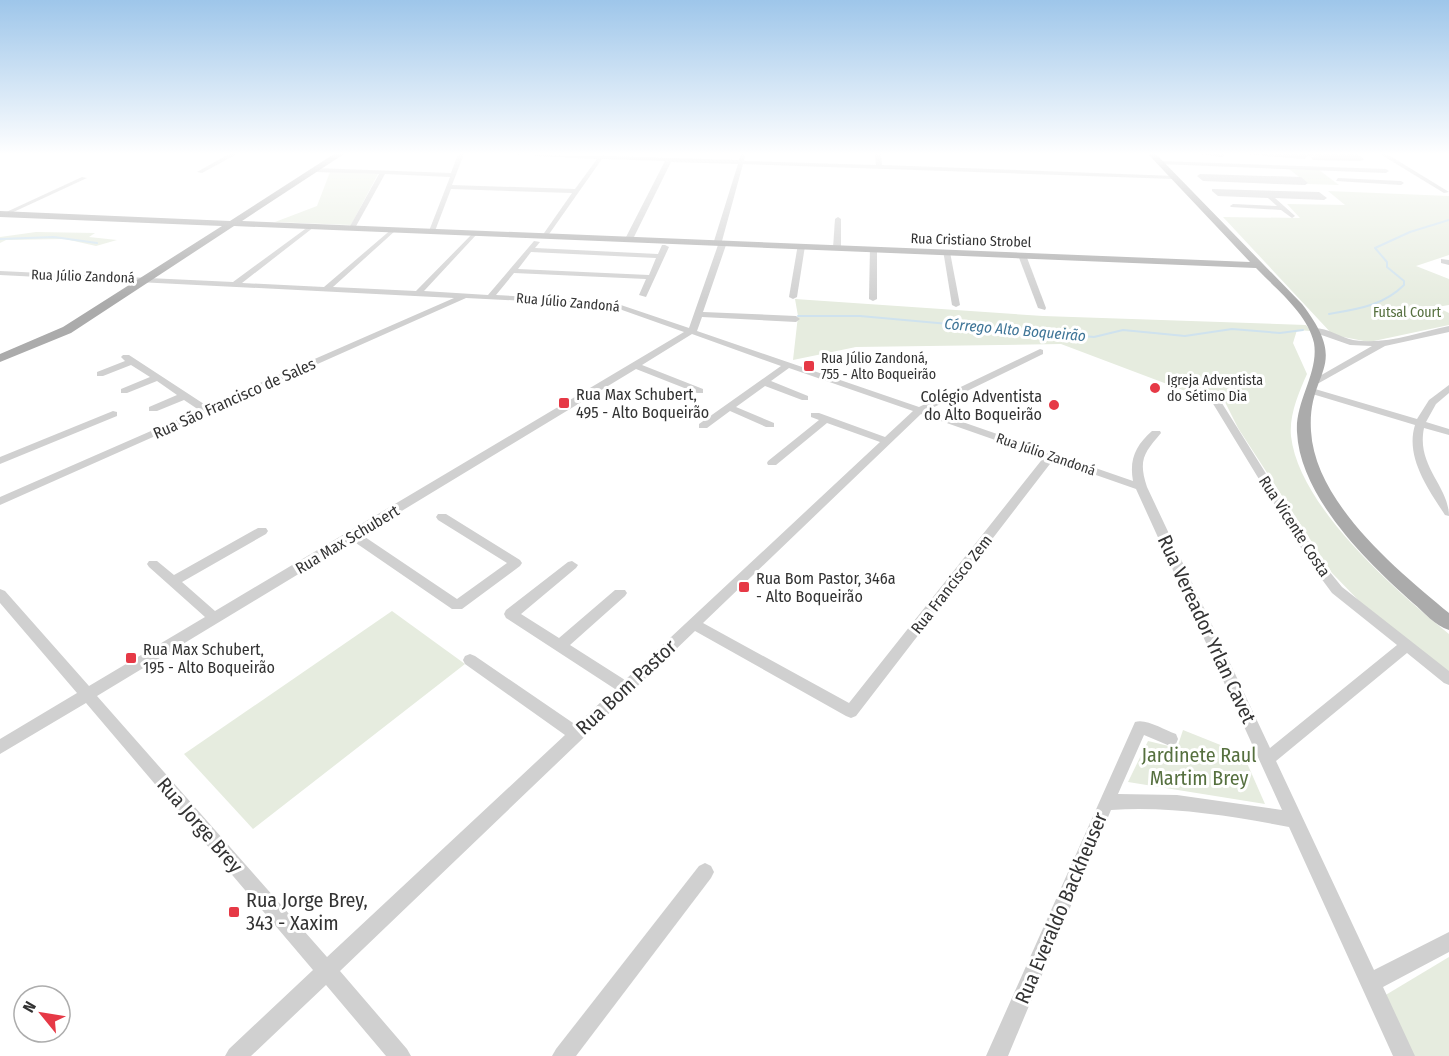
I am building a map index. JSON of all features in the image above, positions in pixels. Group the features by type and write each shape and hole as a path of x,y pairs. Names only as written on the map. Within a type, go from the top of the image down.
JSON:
{"main road":[{"path":"0,358 67,330 264,203"},
{"path":"1199,203 1302,310 1316,330 1322,357 1305,414 1304,434 1313,465 1331,500 1375,556 1449,623"},
{"name":"Rua Cristiano Strobel","path":"2,214 1258,265"}],"street":[{"path":"2,214 26,203"},
{"path":"352,228 366,203"},
{"path":"432,231 443,203"},
{"path":"545,236 568,203"},
{"path":"629,239 647,203"},
{"path":"693,330 722,245 718,240 729,203"},
{"path":"1278,203 1292,216"},
{"path":"1233,206 1283,208"},
{"path":"837,248 838,219"},
{"path":"236,283 312,226"},
{"path":"327,288 393,230"},
{"path":"419,292 475,233"},
{"path":"481,295 490,284 515,271 536,242"},
{"path":"793,297 801,246"},
{"path":"643,295 665,247"},
{"path":"873,249 873,299"},
{"path":"530,250 661,256"},
{"path":"946,252 956,305"},
{"path":"1022,255 1042,308"},
{"path":"515,271 651,277"},
{"name":"Rua Júlio Zandoná","path":"0,273 148,278 609,303 693,330 1141,487"},
{"path":"491,296 505,278"},
{"name":"Rua São Francisco de Sales","path":"0,501 469,295"},
{"path":"700,314 796,320"},
{"path":"1316,330 1350,342 1382,344 1449,329"},
{"name":"Rua Max Schubert","path":"0,747 693,330"},
{"path":"1314,386 1382,344"},
{"name":"Rua Bom Pastor","path":"236,1056 920,410 1040,352"},
{"path":"100,374 129,359 206,410"},
{"path":"703,426 789,364"},
{"path":"635,365 700,391"},
{"path":"124,392 158,378"},
{"path":"764,382 806,398"},
{"path":"1314,386 1449,432"},
{"path":"1449,388 1434,400 1419,423 1417,436 1421,460 1449,512"},
{"path":"153,409 184,396"},
{"name":"Rua Vicente Costa","path":"1217,402 1326,577 1349,600 1449,679"},
{"path":"729,407 770,425"},
{"path":"0,461 113,414"},
{"path":"771,463 821,416 887,441"},
{"name":"Rua Vereador Yrlan Cavet","path":"1156,433 1138,452 1136,471 1141,487 1404,1056"},
{"name":"Rua Francisco Zem","path":"693,624 851,712 1051,456"},
{"path":"353,535 457,606 516,563 442,517"},
{"path":"173,581 262,531"},
{"path":"153,564 215,618"},
{"path":"572,566 511,614 626,688"},
{"path":"560,645 620,593"},
{"name":"Rua Jorge Brey","path":"0,594 399,1056"},
{"path":"1267,759 1407,645"},
{"path":"470,660 576,734"},
{"path":"1106,803 1140,727 1170,739"},
{"name":"Rua Everaldo Backheuser","path":"997,1056 1106,803 1144,799 1174,800 1295,820"},
{"path":"563,1056 705,872"},
{"path":"1370,983 1449,942"}],"green space":[{"path":"318,203 362,203 351,225 275,222 317,206"},
{"name":"Futsal Court","path":"1343,203 1449,203 1449,255 1416,266 1449,279 1449,305 1437,307 1449,313 1449,325 1369,342 1333,335 1223,217 1300,218 1287,204 1345,205"},
{"path":"36,232 95,233 89,237 117,240 96,246 65,239 6,240 0,243 0,237"},
{"path":"795,299 1043,316 1306,325 1311,331 1297,330 1293,343 1307,374 1293,412 1291,428 1298,463 1312,491 1353,546 1403,595 1449,634 1449,673 1366,608 1332,573 1238,428 1224,400 1204,398 1061,344 856,347 793,360 798,316"},
{"path":"392,611 465,664 253,829 184,754"},
{"name":"Jardinete Raul Martim Brey","path":"1183,730 1243,754 1265,804 1128,782 1148,741 1177,748"},
{"path":"1449,957 1449,1056 1411,1056 1384,996"}],"waterway":[{"name":"Córrego Alto Boqueirão","path":"1329,314 1369,306 1396,292 1404,285 1404,281 1387,267 1387,262 1375,248 1410,232 1449,220"},
{"name":"Córrego Alto Boqueirão","path":"0,239 54,237 97,243"},
{"name":"Córrego Alto Boqueirão","path":"798,316 860,316 1094,337 1123,330 1185,336 1232,329 1280,333 1303,330"}],"place":[{"name":"Rua Júlio Zandoná, 755 - Alto Boqueirão","path":"809,366"},
{"name":"Igreja Adventista do Sétimo Dia","path":"1155,388"},
{"name":"Rua Max Schubert, 495 - Alto Boqueirão","path":"564,403"},
{"name":"Colégio Adventista do Alto Boqueirão","path":"1054,405"},
{"name":"Rua Bom Pastor, 346a - Alto Boqueirão","path":"744,587"},
{"name":"Rua Max Schubert, 195 - Alto Boqueirão","path":"131,658"},
{"name":"Rua Jorge Brey, 343 - Xaxim","path":"234,912"}]}
